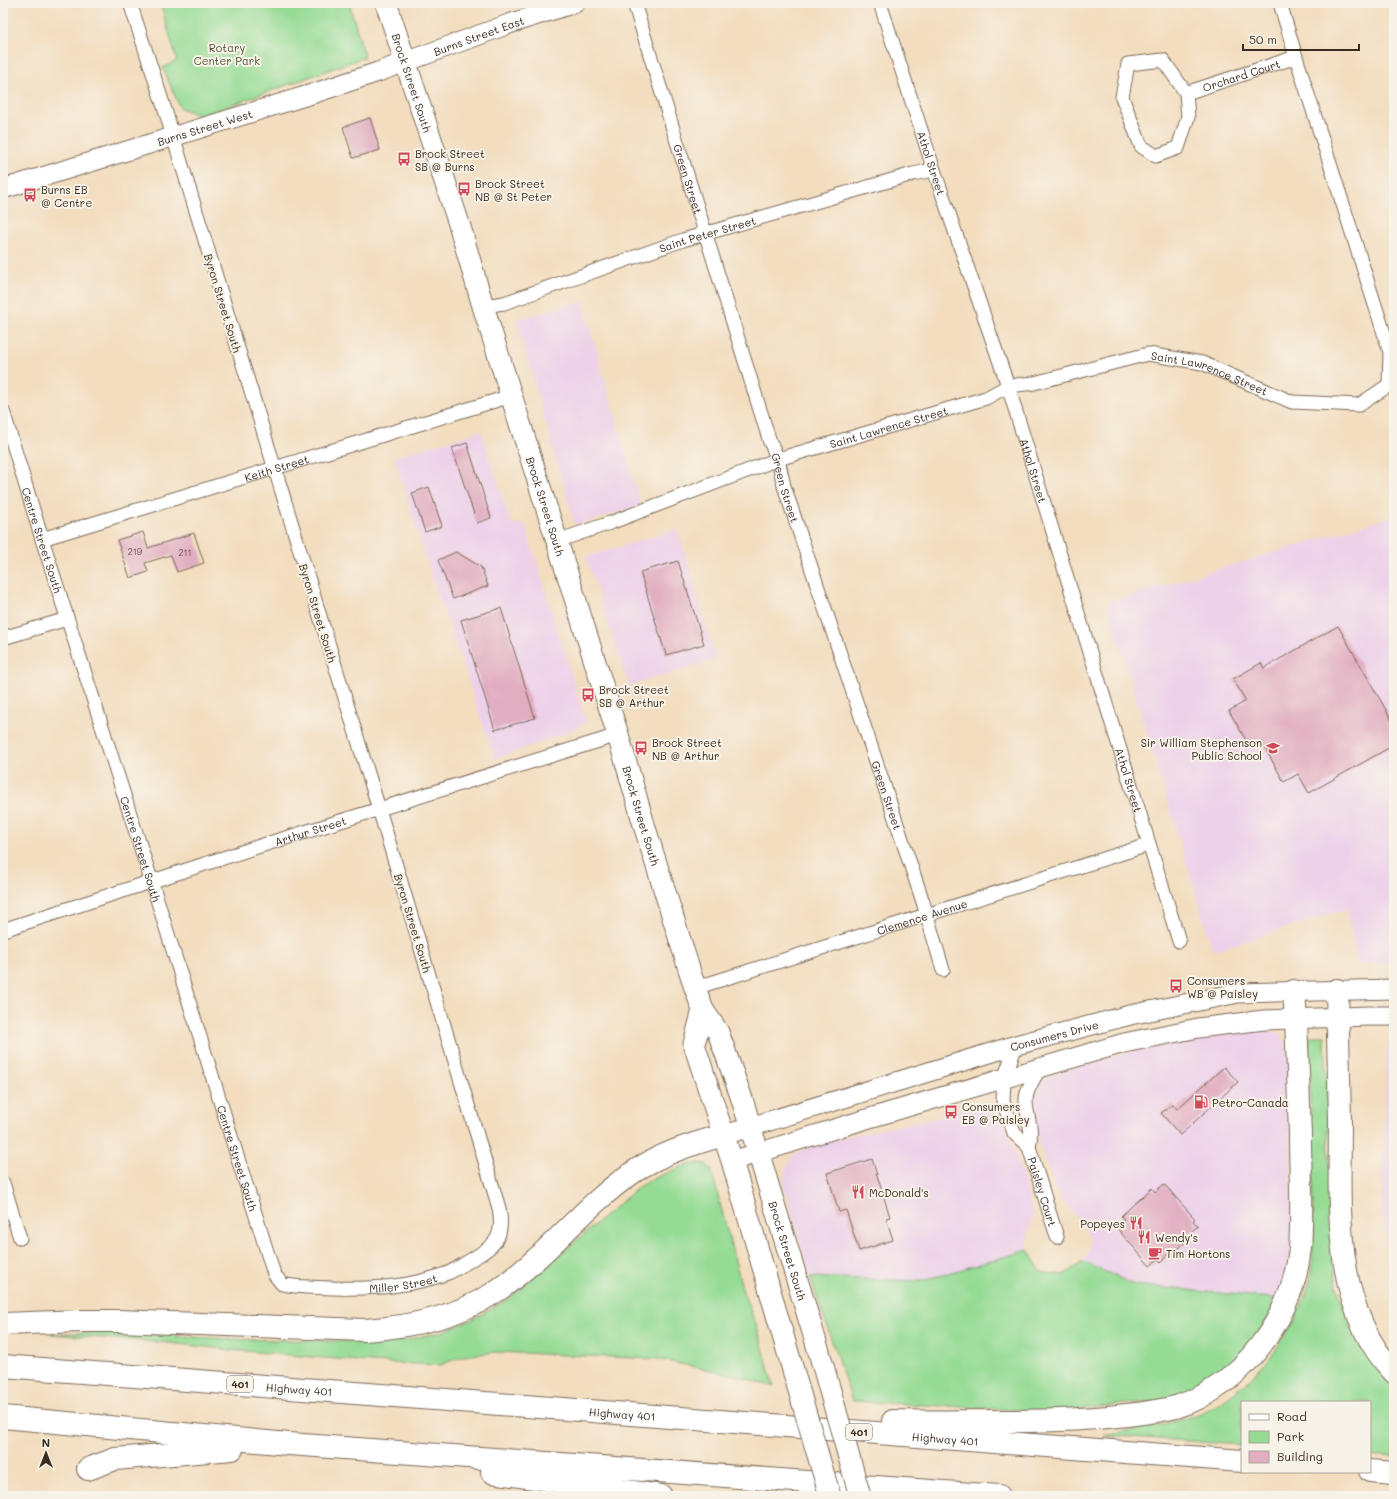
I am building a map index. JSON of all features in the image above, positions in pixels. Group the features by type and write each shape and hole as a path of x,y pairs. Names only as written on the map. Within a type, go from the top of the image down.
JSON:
{"highway":[{"path":"1337,990 1339,1047 1340,1204 1344,1256 1350,1288 1358,1314 1372,1344 1394,1372"},
{"path":"476,1402 902,1421 1030,1421 1104,1418 1148,1413 1176,1406 1201,1396 1223,1382 1248,1362 1274,1325 1294,1278 1300,1249 1301,1209 1294,991"},
{"path":"3,1324 118,1321 365,1330 392,1328 414,1324 467,1306 492,1294 524,1269 612,1188 632,1173 652,1161 675,1151 724,1135"},
{"name":"Highway 401","path":"3,1366 1241,1461"},
{"path":"3,1417 294,1444 999,1496"},
{"path":"88,1469 115,1459 294,1444 661,1496"},
{"path":"1371,1471 1394,1473"}],"main road":[{"name":"Brock Street South","path":"386,3 460,227 511,396 618,734 645,828 695,988 703,1010 718,1032 750,1126 819,1352 860,1496"},
{"name":"Burns Street East","path":"405,62 509,24 575,3"},
{"name":"Burns Street West","path":"3,189 315,93 405,62"},
{"name":"Consumers Drive","path":"724,1135 1016,1045 1130,1015 1238,992 1394,989"},
{"path":"703,1010 694,1044 732,1161 830,1496"},
{"path":"732,1161 863,1120 1124,1043 1198,1028 1264,1020 1394,1016"}],"street":[{"name":"Byron Street South","path":"130,3 379,810 499,1208 501,1225"},
{"name":"Green Street","path":"634,3 770,442 778,459 784,486 927,914 943,970"},
{"name":"Athol Street","path":"880,3 934,170 1008,386 1148,845 1179,941"},
{"name":"Saint Lawrence Street","path":"557,541 778,459 986,398 1008,386 1034,383 1148,354 1202,362 1292,402 1359,405 1389,385 1390,352 1280,3"},
{"name":"Orchard Court","path":"1186,93 1296,57"},
{"path":"1163,60 1186,93 1188,117 1178,148 1156,156 1141,146 1122,96 1128,64 1163,60"},
{"name":"Saint Peter Street","path":"483,306 504,303 706,233 913,174 934,170"},
{"name":"Keith Street","path":"42,539 511,396"},
{"name":"Centre Street South","path":"3,411 67,619 274,1274 282,1284"},
{"path":"3,638 67,619"},
{"name":"Arthur Street","path":"3,930 260,846 618,734"},
{"name":"Clemence Avenue","path":"695,988 1148,845"},
{"name":"Paisley Court","path":"1016,1045 1004,1079 1003,1101 1014,1133 1028,1147 1057,1237"},
{"name":"Paisley Court","path":"1028,1147 1032,1136 1026,1099 1040,1068"},
{"path":"3,1183 20,1238"},
{"name":"Miller Street","path":"282,1284 294,1287 371,1289 423,1281 449,1272 494,1244 501,1225"}],"shaded area":[{"path":"582,301 641,506 575,525 516,320"},
{"path":"481,431 511,524 525,524 586,722 573,730 495,759 425,556 394,457"},
{"name":"Sir William Stephenson Public School","path":"1394,516 1394,964 1357,964 1347,909 1213,951 1107,603"},
{"path":"678,529 716,659 629,686 586,557"},
{"path":"1252,1028 1275,1032 1282,1036 1286,1043 1289,1062 1293,1240 1282,1299 1135,1285 1083,1262 1088,1252 1090,1240 1083,1223 1056,1191 1040,1146 1032,1114 1032,1102 1036,1090 1042,1082 1050,1076 1109,1056 1199,1036"},
{"path":"1394,1030 1394,1290 1382,1204 1387,1050"},
{"path":"976,1105 991,1111 1003,1120 1015,1150 1032,1209 1032,1220 1028,1237 1028,1250 921,1281 810,1277 783,1182 786,1168 794,1155 803,1149 840,1138 936,1118"}],"green space":[{"name":"Rotary Center Park","path":"160,3 349,3 365,57 201,116 180,108 163,68 177,60"},
{"path":"1311,1036 1325,1036 1332,1248 1337,1288 1352,1328 1373,1364 1394,1387 1394,1457 1371,1455 1371,1401 1241,1401 1241,1445 1103,1435 1151,1427 1187,1418 1218,1404 1237,1391 1272,1356 1298,1313 1307,1291 1312,1270 1313,1246 1309,1042"},
{"path":"699,1163 706,1164 711,1169 744,1295 757,1327 774,1387 739,1376 657,1359 496,1352 463,1356 440,1365 370,1362 169,1343 51,1334 108,1332 231,1339 383,1342 405,1340 441,1332 471,1320 507,1300 640,1186 676,1169"},
{"path":"1028,1250 1041,1272 1063,1275 1083,1262 1135,1285 1282,1299 1255,1338 1217,1378 1171,1399 1052,1412 852,1401 810,1277 921,1281"}],"building":[{"path":"370,118 380,150 353,158 343,127"},
{"path":"467,443 491,518 477,523 452,448"},
{"path":"429,487 442,526 425,532 412,493"},
{"path":"143,532 148,548 194,533 204,563 177,572 171,555 145,563 148,572 130,578 117,540"},
{"path":"456,552 481,567 488,586 453,599 438,560"},
{"path":"678,561 704,644 666,655 640,572"},
{"path":"501,608 535,718 495,730 461,620"},
{"path":"1338,626 1394,724 1394,745 1309,793 1298,774 1284,782 1261,741 1250,747 1229,711 1246,701 1233,679 1261,663 1264,668"},
{"name":"Petro-Canada","path":"1224,1067 1238,1082 1180,1135 1161,1113 1173,1104 1177,1109"},
{"name":"McDonald's","path":"872,1159 890,1217 886,1218 893,1240 859,1251 846,1210 839,1212 827,1173"},
{"path":"1164,1184 1195,1219 1193,1221 1198,1226 1190,1233 1193,1236 1172,1254 1171,1252 1161,1262 1158,1259 1150,1266 1115,1226 1124,1219 1121,1216 1152,1188 1155,1192"}],"place":[{"name":"Brock Street SB @ Burns","path":"404,159"},
{"name":"Brock Street NB @ St Peter","path":"464,189"},
{"name":"Burns EB @ Centre","path":"30,195"},
{"name":"Brock Street SB @ Arthur","path":"588,695"},
{"name":"Brock Street NB @ Arthur","path":"641,748"},
{"name":"Sir William Stephenson Public School","path":"1273,748"},
{"name":"Consumers WB @ Paisley","path":"1176,986"},
{"name":"Petro-Canada","path":"1201,1102"},
{"name":"Consumers EB @ Paisley","path":"951,1112"},
{"name":"McDonald's","path":"858,1192"},
{"name":"Popeyes","path":"1136,1223"},
{"name":"Wendy's","path":"1144,1237"},
{"name":"Tim Hortons","path":"1155,1253"}]}
